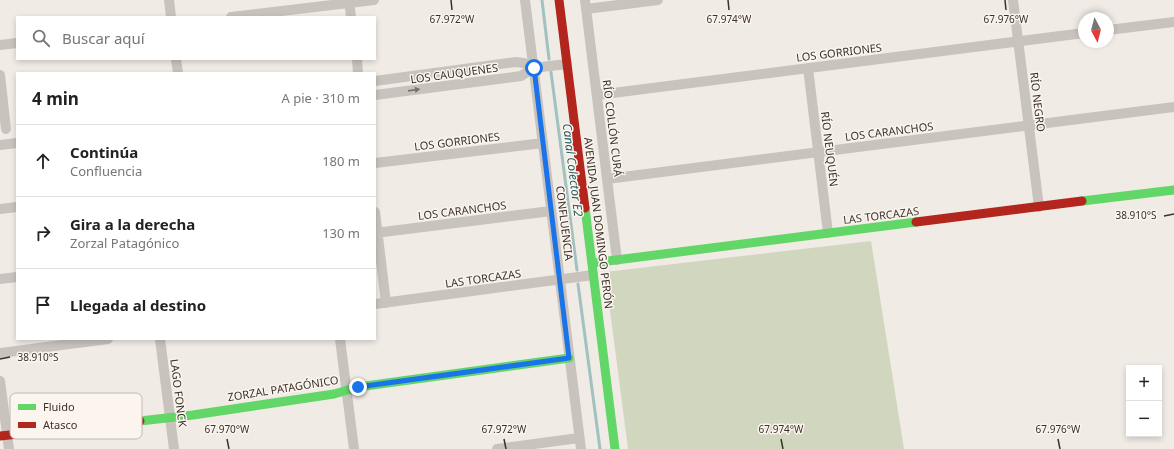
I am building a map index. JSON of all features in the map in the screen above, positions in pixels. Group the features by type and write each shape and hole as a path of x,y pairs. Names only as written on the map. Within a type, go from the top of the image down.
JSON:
{"street":[{"path":"169,0 171,16"},
{"path":"238,16 350,1 374,0"},
{"name":"CONFLUENCIA","path":"525,0 581,449"},
{"name":"AVENIDA JUAN DOMINGO PERÓN","path":"559,0 615,449"},
{"path":"585,5 658,0"},
{"name":"RÍO NEGRO","path":"1013,0 1039,207"},
{"path":"350,1 351,16"},
{"name":"RÍO COLLÓN CURÁ","path":"585,5 617,260"},
{"path":"1114,29 1174,22"},
{"name":"LOS GORRIONES","path":"597,95 1078,34"},
{"path":"0,45 16,43"},
{"path":"176,60 178,72"},
{"path":"356,60 358,72"},
{"name":"LOS CAUQUENES","path":"376,81 516,62 524,63 534,68"},
{"name":"LOS CAUQUENES","path":"376,95 520,76 534,68 567,64"},
{"name":"RÍO NEUQUÉN","path":"808,68 828,234"},
{"path":"0,75 3,130 16,128"},
{"name":"LOS CARANCHOS","path":"607,179 1174,107"},
{"path":"0,145 16,143"},
{"name":"LOS GORRIONES","path":"376,163 543,143"},
{"name":"LAS TORCAZAS","path":"592,263 1174,190"},
{"path":"0,210 16,207"},
{"name":"LOS CARANCHOS","path":"376,233 551,211"},
{"path":"376,233 386,302"},
{"name":"LAS TORCAZAS","path":"376,304 593,275"},
{"path":"0,279 16,277"},
{"path":"0,353 100,340"},
{"name":"LAGO FONCK","path":"160,340 174,449"},
{"path":"340,340 354,449"},
{"name":"ZORZAL PATAGÓNICO","path":"142,420 330,395 358,387 569,358"},
{"path":"0,381 4,436 9,449"},
{"path":"496,449 579,438"}],"green space":[{"path":"871,241 904,449 628,449 605,272"}],"waterway":[{"name":"Canal Colector E2","path":"542,0 549,59"},
{"name":"Canal Colector E2","path":"551,72 577,270"},
{"path":"578,284 600,449"}],"traffic: fast":[{"path":"1082,201 1174,190"},
{"path":"585,208 615,449"},
{"path":"592,263 916,222"},
{"path":"142,421 193,415 334,394 358,387 569,358"}],"traffic: jam":[{"path":"559,0 585,208"},
{"path":"916,222 1082,201"},
{"path":"0,436 10,435"}],"route":[{"path":"358,387 569,358 534,68"}]}
